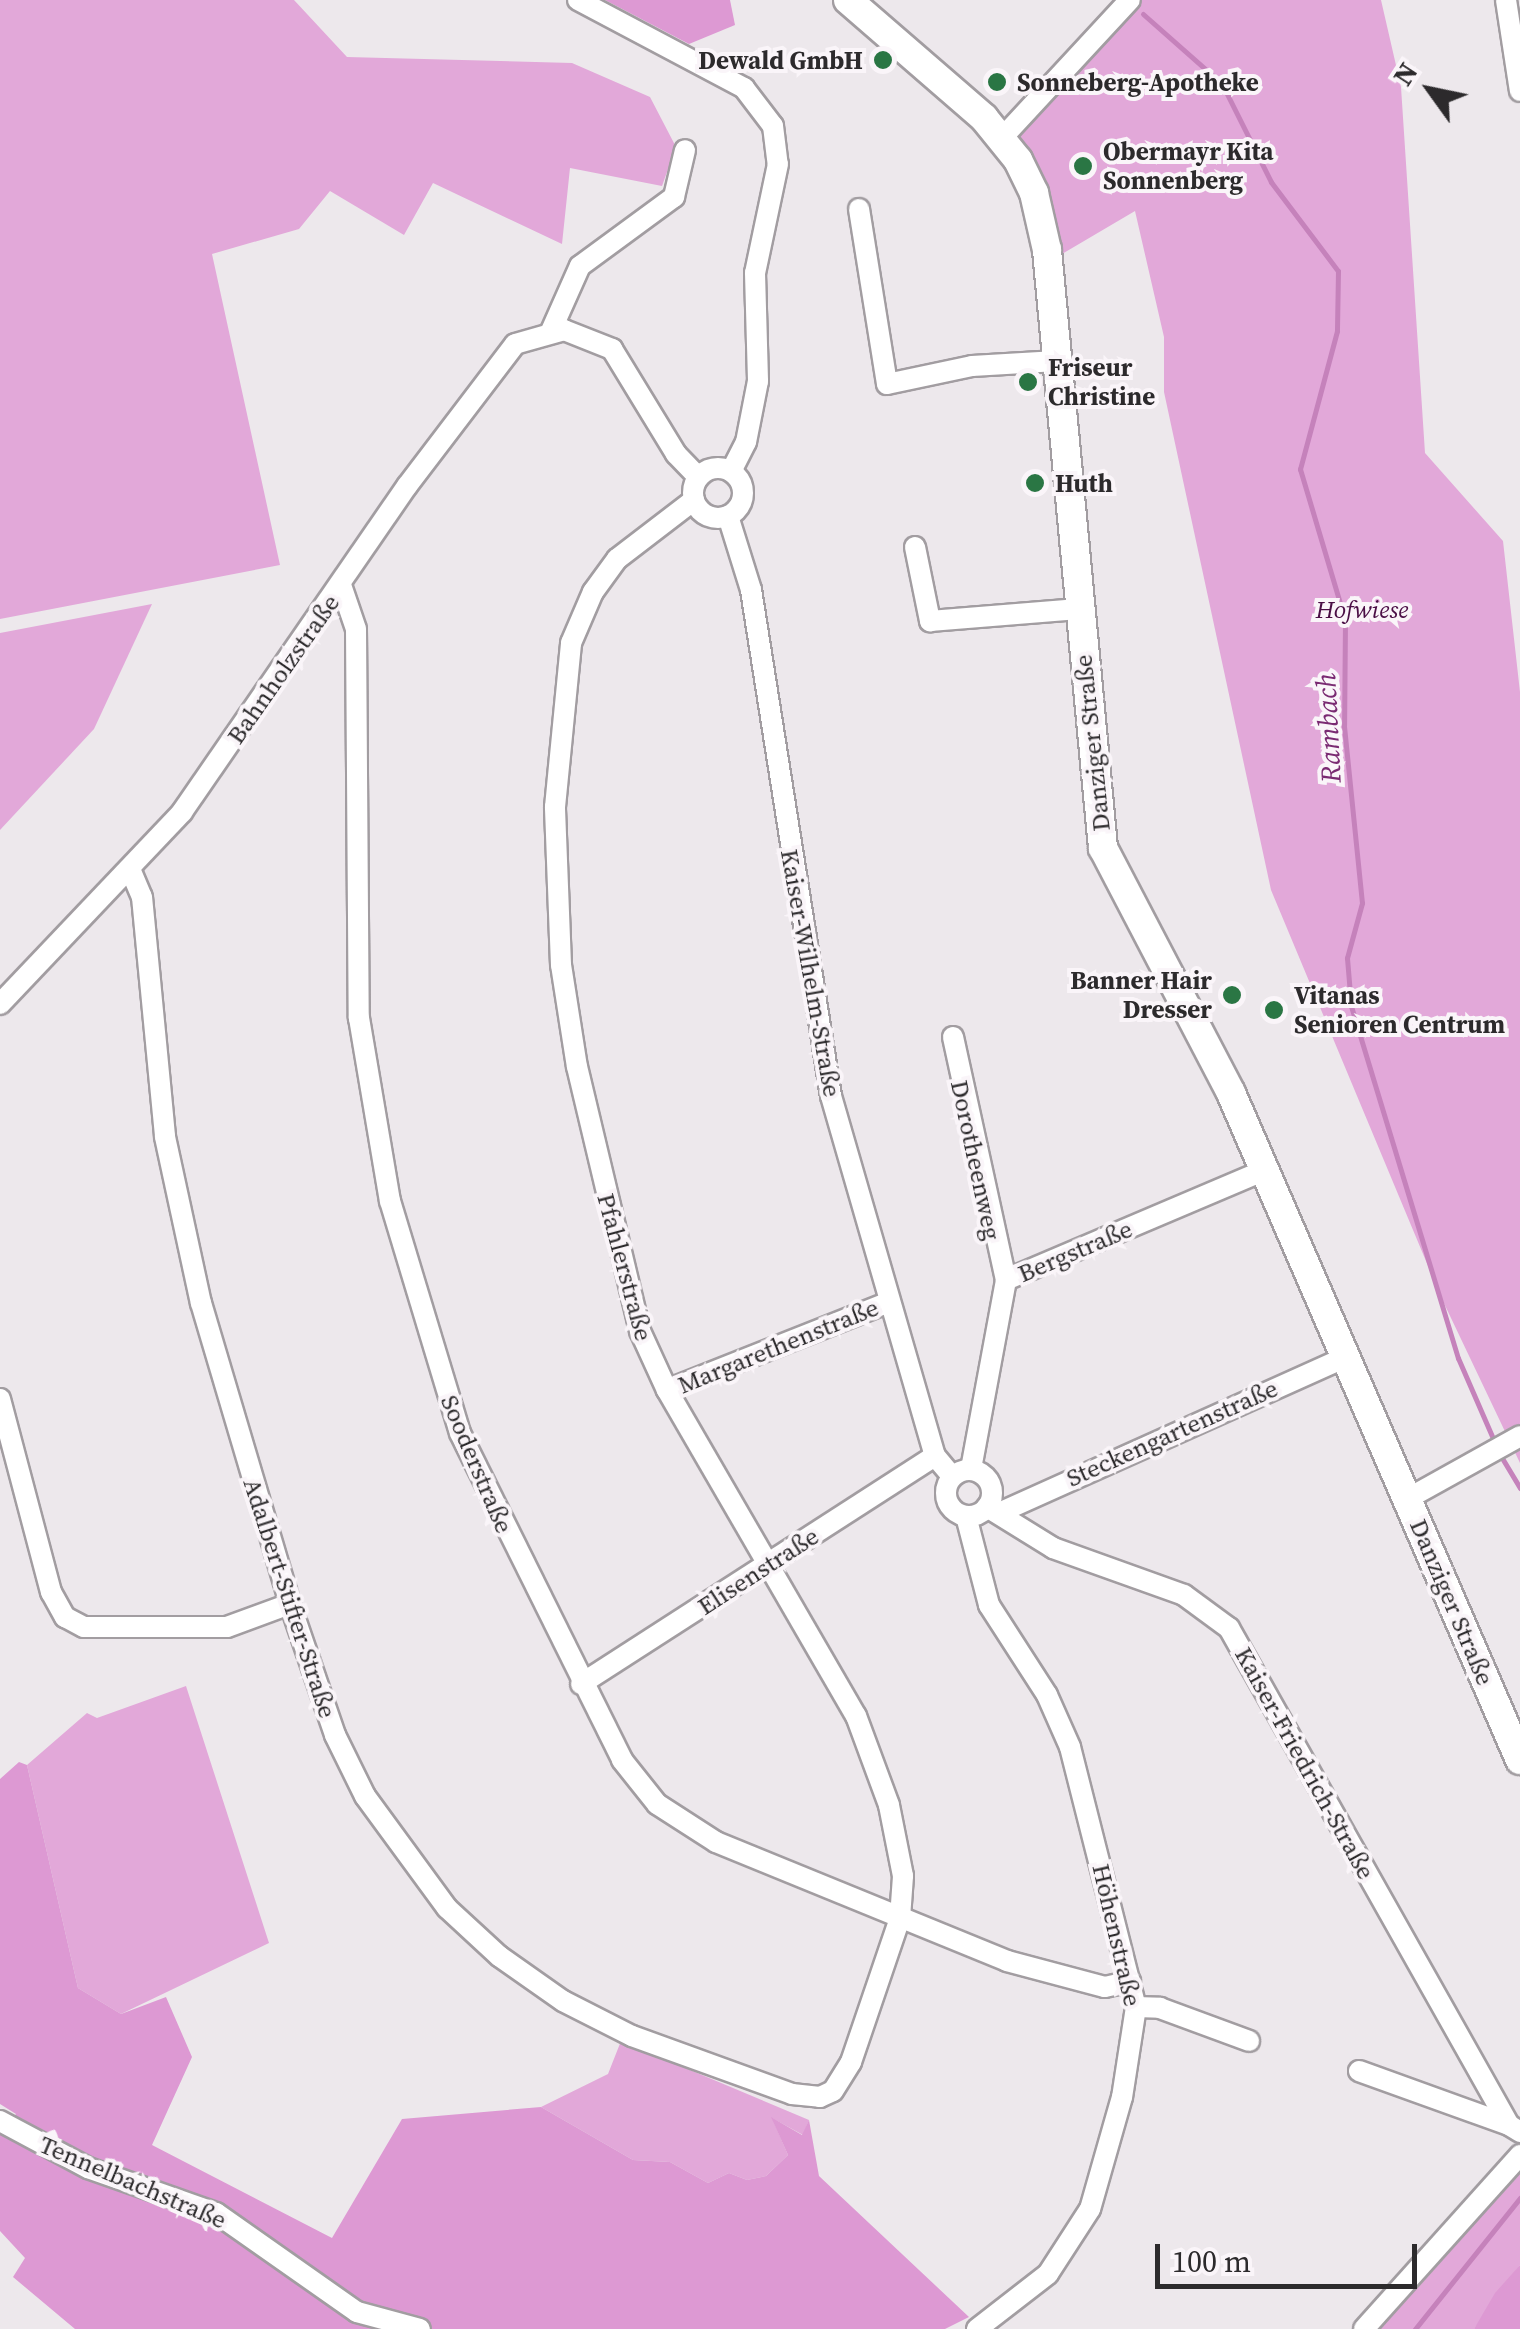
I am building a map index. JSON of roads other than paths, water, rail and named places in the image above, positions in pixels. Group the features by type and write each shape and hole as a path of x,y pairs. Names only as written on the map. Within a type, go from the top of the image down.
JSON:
{"main road":[{"name":"Danziger Straße","path":"863,5 1002,138 1040,211 1103,848 1210,1048 1520,1760"}],"street":[{"path":"578,0 744,88 773,126 778,164 755,274 758,381 746,442 731,471"},
{"path":"1002,138 1130,0"},
{"path":"1506,0 1520,92"},
{"path":"685,150 674,197 580,266 551,331 590,336 622,358 676,454 698,478"},
{"path":"859,209 886,384 972,366 1057,361"},
{"name":"Bahnholzstraße","path":"0,1004 182,812 497,362 526,338 551,331"},
{"path":"713,468 731,471 743,494 728,516 710,517 694,500 698,478 713,468"},
{"name":"Pfahlerstraße","path":"694,500 633,543 584,608 566,679 555,807 557,914 577,1066 628,1297 667,1390 872,1756 897,1839 904,1876 900,1918 842,2078 820,2097 792,2094"},
{"name":"Kaiser-Wilhelm-Straße","path":"728,516 756,619 816,1027 888,1302 935,1456 962,1473"},
{"path":"915,547 930,621 1079,609"},
{"name":"Sooderstraße","path":"342,585 356,629 357,974 379,1153 460,1433 581,1684 632,1776 675,1819 900,1918 1036,1971 1104,1987 1130,1981"},
{"name":"Adalbert-Stifter-Straße","path":"130,869 142,897 156,1077 173,1174 215,1353 290,1604 335,1735 365,1796 413,1868 472,1933 530,1980 597,2020 792,2094"},
{"name":"Dorotheenweg","path":"953,1037 1006,1280"},
{"name":"Bergstraße","path":"962,1473 1006,1280 1265,1170"},
{"name":"Margarethenstraße","path":"667,1390 888,1302"},
{"name":"Steckengartenstraße","path":"966,1516 994,1510 1346,1357"},
{"path":"0,1398 52,1592 65,1617 84,1627 226,1628 290,1604"},
{"name":"Danziger Straße","path":"1407,1499 1514,1439"},
{"name":"Elisenstraße","path":"581,1684 935,1456"},
{"path":"962,1473 987,1478 994,1510"},
{"name":"Höhenstraße","path":"962,1473 948,1498 966,1516 988,1605 1063,1727 1136,2007 1122,2097 1090,2209 1048,2274 977,2329"},
{"name":"Kaiser-Friedrich-Straße","path":"994,1510 1053,1548 1184,1595 1229,1628 1515,2128"},
{"path":"1136,2007 1160,2008 1249,2042"},
{"path":"1359,2072 1515,2128"},
{"name":"Tennelbachstraße","path":"0,2122 88,2168 216,2213 357,2312 420,2329"},
{"path":"1364,2329 1520,2155"}],"waterway":[{"name":"Rambach","path":"1143,14 1222,84 1271,182 1338,271 1337,331 1300,469 1345,620 1344,726 1362,903 1347,958 1351,1006 1458,1358 1495,1443"},
{"name":"Rambach","path":"1499,1453 1520,1488"},
{"path":"1415,2329 1520,2198"}],"place":[{"name":"Dewald GmbH","path":"883,60"},
{"name":"Sonneberg-Apotheke","path":"997,82"},
{"name":"Obermayr Kita Sonnenberg","path":"1083,166"},
{"name":"Friseur Christine","path":"1028,382"},
{"name":"Huth","path":"1035,483"},
{"name":"Banner Hair Dresser","path":"1232,995"},
{"name":"Vitanas Senioren Centrum","path":"1274,1010"}],"park label":[{"name":"Hofwiese","path":"1362,609"}]}
